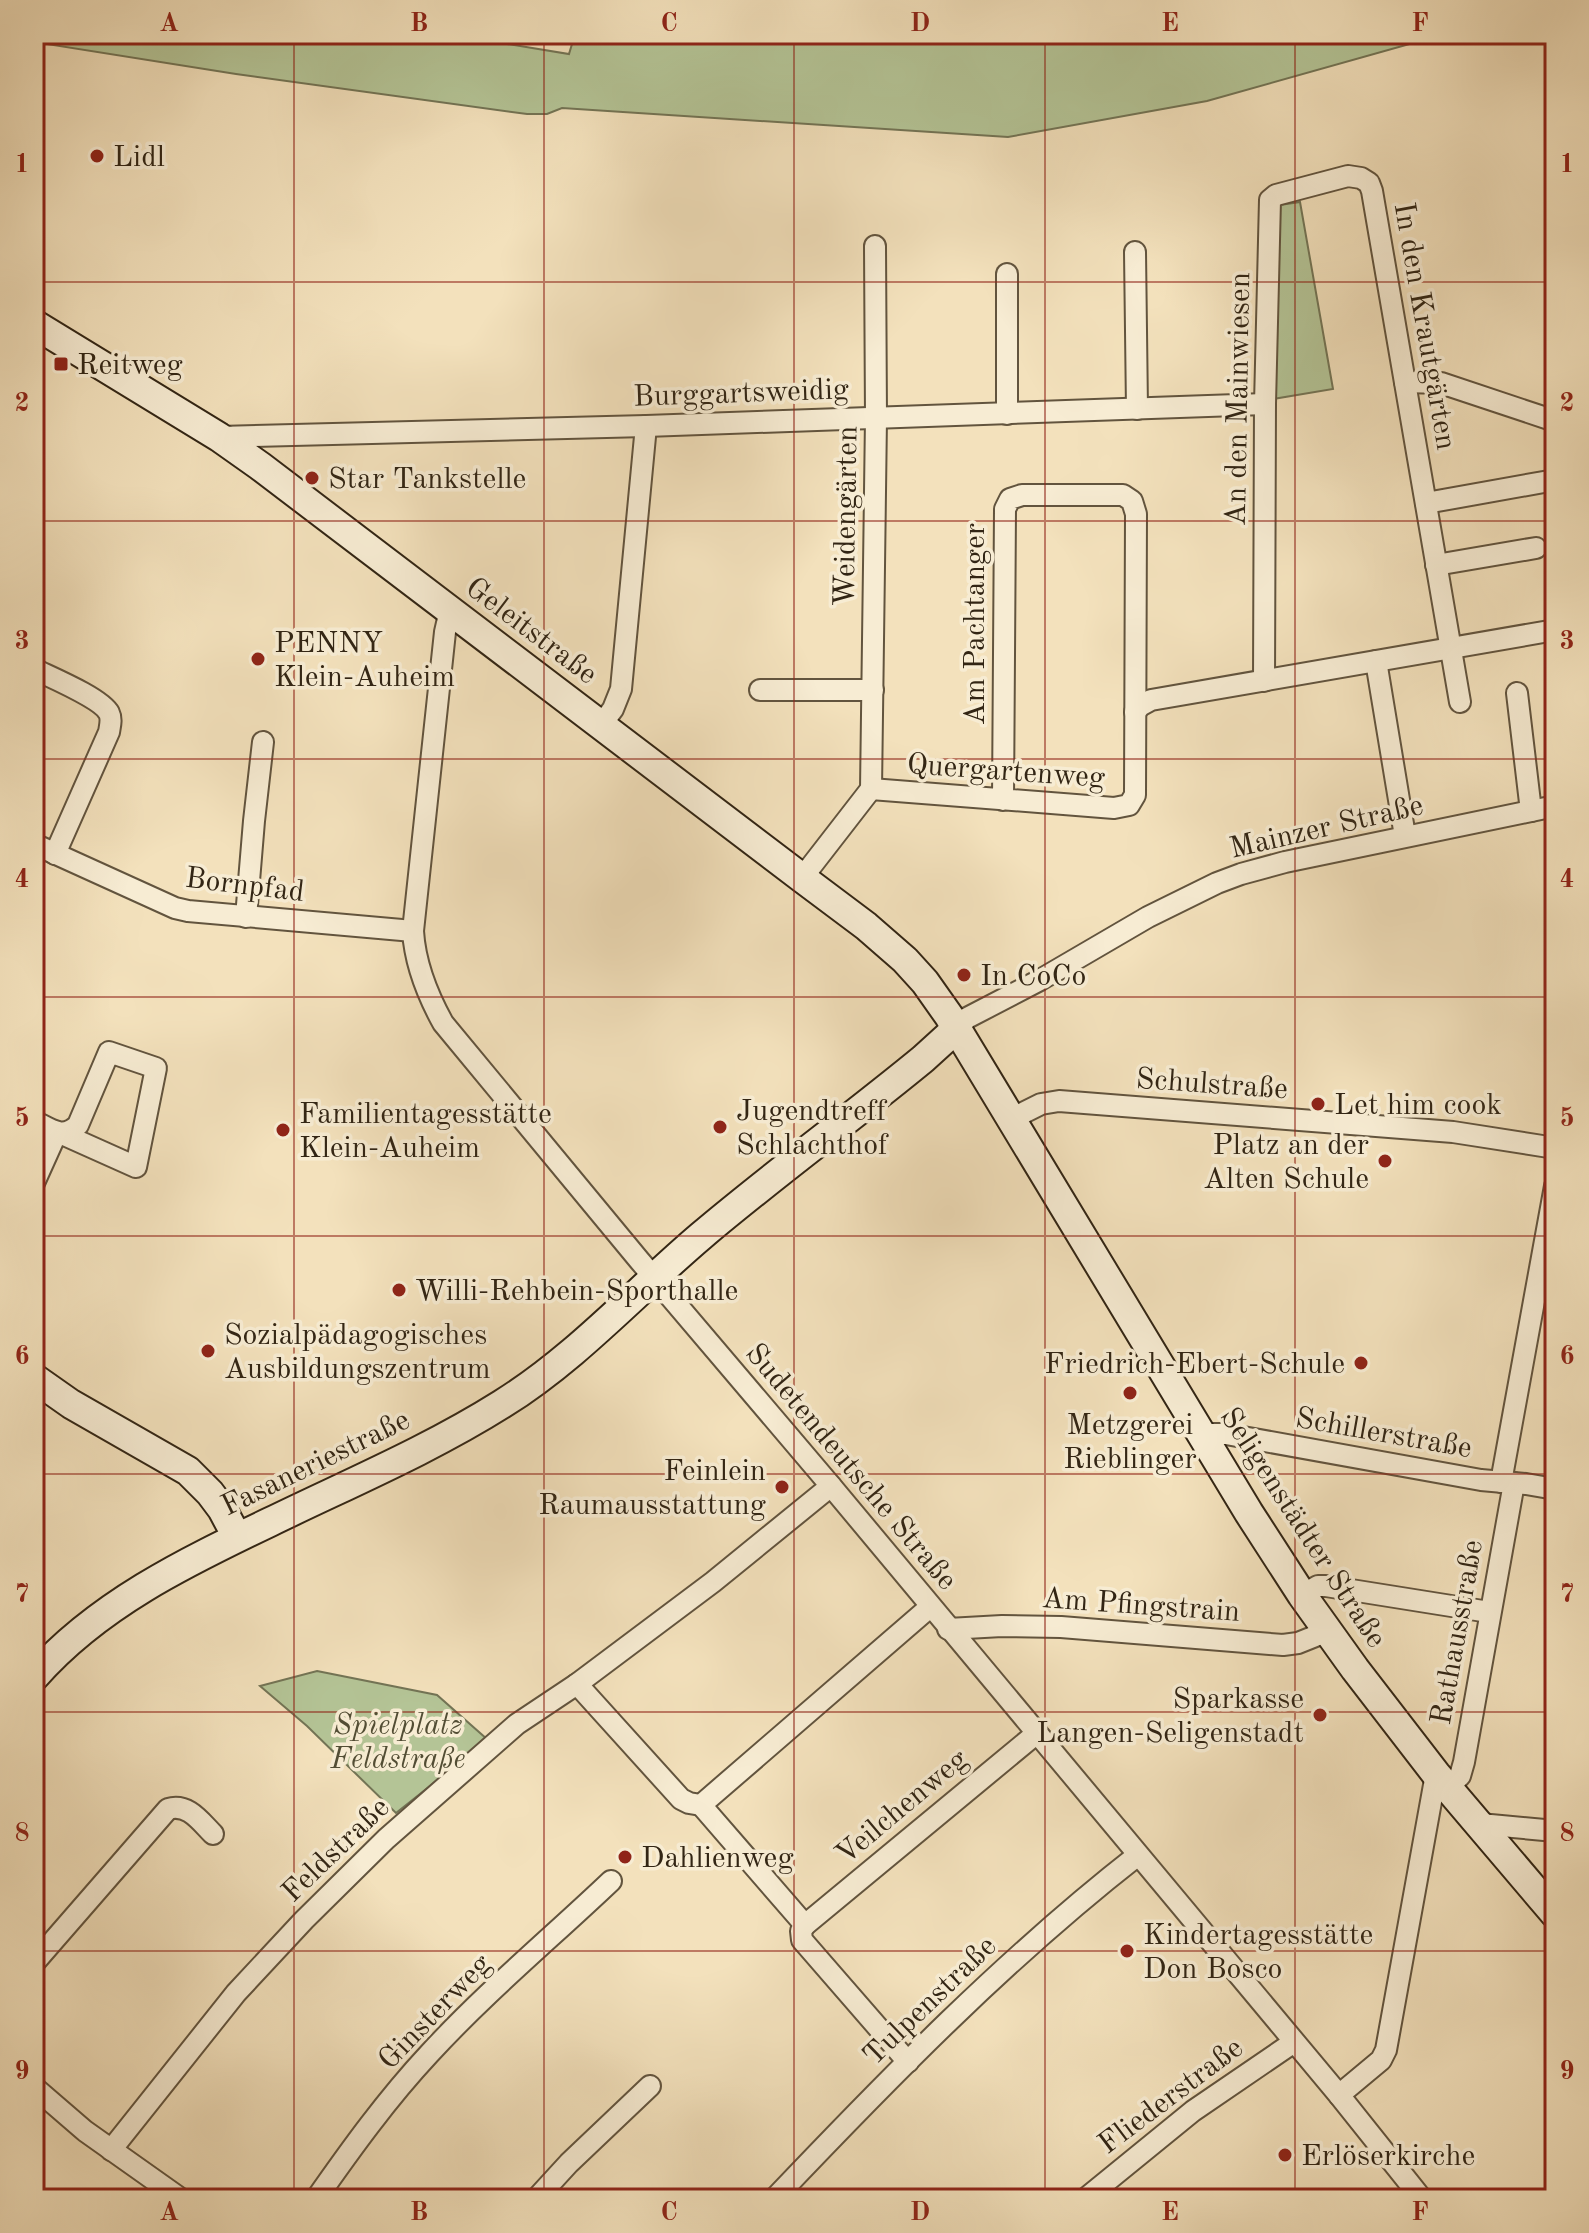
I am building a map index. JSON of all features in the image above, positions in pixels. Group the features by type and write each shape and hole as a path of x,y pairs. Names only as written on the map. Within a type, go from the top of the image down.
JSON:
{"main road":[{"name":"Geleitstraße","path":"34,324 219,437 866,926 915,970 956,1029"},
{"name":"Seligenstädter Straße","path":"956,1029 1249,1513 1302,1595 1442,1780 1555,1914"},
{"name":"Fasaneriestraße","path":"34,1677 71,1641 173,1570 450,1433 502,1404 563,1360 699,1238 923,1059 956,1029"},
{"path":"34,1378 71,1404 188,1471 222,1509 237,1537"},
{"path":"34,1397 71,1404"}],"street":[{"name":"In den Krautgärten","path":"1348,176 1361,178 1369,183 1372,191 1460,702"},
{"name":"An den Mainwiesen","path":"1264,681 1265,404 1270,200 1276,195 1348,176"},
{"name":"Weidengärten","path":"871,789 875,246"},
{"path":"1135,252 1137,409"},
{"path":"1007,274 1007,414"},
{"path":"1405,382 1441,383 1555,421"},
{"name":"Burggartsweidig","path":"219,437 646,426 1265,404"},
{"path":"601,725 613,709 621,689 646,426"},
{"path":"1426,503 1555,480"},
{"name":"Am Pachtanger","path":"1003,800 1005,509 1015,496 1123,495 1132,501 1136,514 1135,712"},
{"path":"1436,565 1536,548"},
{"name":"Sudetendeutsche Straße","path":"450,610 443,648 413,931 424,984 449,1031 1339,2095 1422,2199"},
{"path":"1135,712 1151,700 1555,630"},
{"path":"1376,661 1405,836"},
{"path":"34,669 95,700 111,719 109,732 41,851"},
{"path":"760,690 873,690"},
{"path":"1517,693 1531,811"},
{"name":"Quergartenweg","path":"871,789 1114,808 1129,805 1135,795 1135,712"},
{"path":"246,917 263,742"},
{"path":"802,878 871,789"},
{"name":"Mainzer Straße","path":"956,1029 967,1018 1148,917 1217,883 1264,867 1555,806"},
{"name":"Bornpfad","path":"41,851 175,908 193,912 413,931"},
{"path":"34,1121 59,1133 136,1167 156,1068 109,1052 78,1125 69,1133 59,1133"},
{"name":"Schulstraße","path":"1011,1119 1041,1104 1059,1101 1453,1132 1555,1148"},
{"path":"34,1183 59,1133"},
{"name":"Rathausstraße","path":"1339,2095 1381,2060 1386,2050 1442,1780 1460,1776 1464,1762 1555,1186"},
{"name":"Schillerstraße","path":"1202,1434 1226,1434 1481,1480 1555,1489"},
{"name":"Feldstraße","path":"111,2150 236,1993 386,1839 517,1724 577,1684 713,1582 831,1486"},
{"path":"1302,1595 1318,1586 1326,1586 1489,1612"},
{"path":"701,1805 930,1607"},
{"name":"Am Pfingstrain","path":"948,1629 1061,1627 1283,1645 1298,1643 1328,1631"},
{"path":"577,1684 681,1799 701,1805 805,1925 801,1931 802,1940 908,2062"},
{"name":"Veilchenweg","path":"805,1925 1037,1733"},
{"path":"34,1963 168,1809 178,1807 188,1810 213,1834"},
{"path":"1480,1824 1555,1831"},
{"name":"Tulpenstraße","path":"774,2199 993,1978 1138,1855"},
{"name":"Ginsterweg","path":"316,2199 379,2112 429,2054 611,1881"},
{"name":"Fliederstraße","path":"1085,2199 1193,2111 1294,2042"},
{"path":"536,2199 650,2086"},
{"path":"34,2087 85,2131 181,2199"}],"green space":[{"path":"34,34 489,34 489,41 569,54 575,34 1445,34 1207,101 1008,137 562,108 547,114 527,114 236,74 34,42"},
{"path":"1300,202 1333,389 1273,399 1273,206"},
{"name":"Spielplatz Feldstraße","path":"317,1671 437,1695 488,1740 396,1813 307,1726 260,1686"}],"place":[{"name":"Lidl","path":"97,156"},
{"name":"Reitweg","path":"61,364"},
{"name":"Star Tankstelle","path":"312,478"},
{"name":"PENNY Klein-Auheim","path":"258,659"},
{"name":"In CoCo","path":"964,975"},
{"name":"Let him cook","path":"1318,1104"},
{"name":"Jugendtreff Schlachthof","path":"720,1127"},
{"name":"Familientagesstätte Klein-Auheim","path":"283,1130"},
{"name":"Platz an der Alten Schule","path":"1385,1161"},
{"name":"Willi-Rehbein-Sporthalle","path":"399,1290"},
{"name":"Sozialpädagogisches Ausbildungszentrum","path":"208,1351"},
{"name":"Friedrich-Ebert-Schule","path":"1361,1363"},
{"name":"Metzgerei Rieblinger","path":"1130,1393"},
{"name":"Feinlein Raumausstattung","path":"782,1487"},
{"name":"Sparkasse Langen-Seligenstadt","path":"1320,1715"},
{"name":"Dahlienweg","path":"625,1857"},
{"name":"Kindertagesstätte Don Bosco","path":"1127,1951"},
{"name":"Erlöserkirche","path":"1285,2155"}]}
